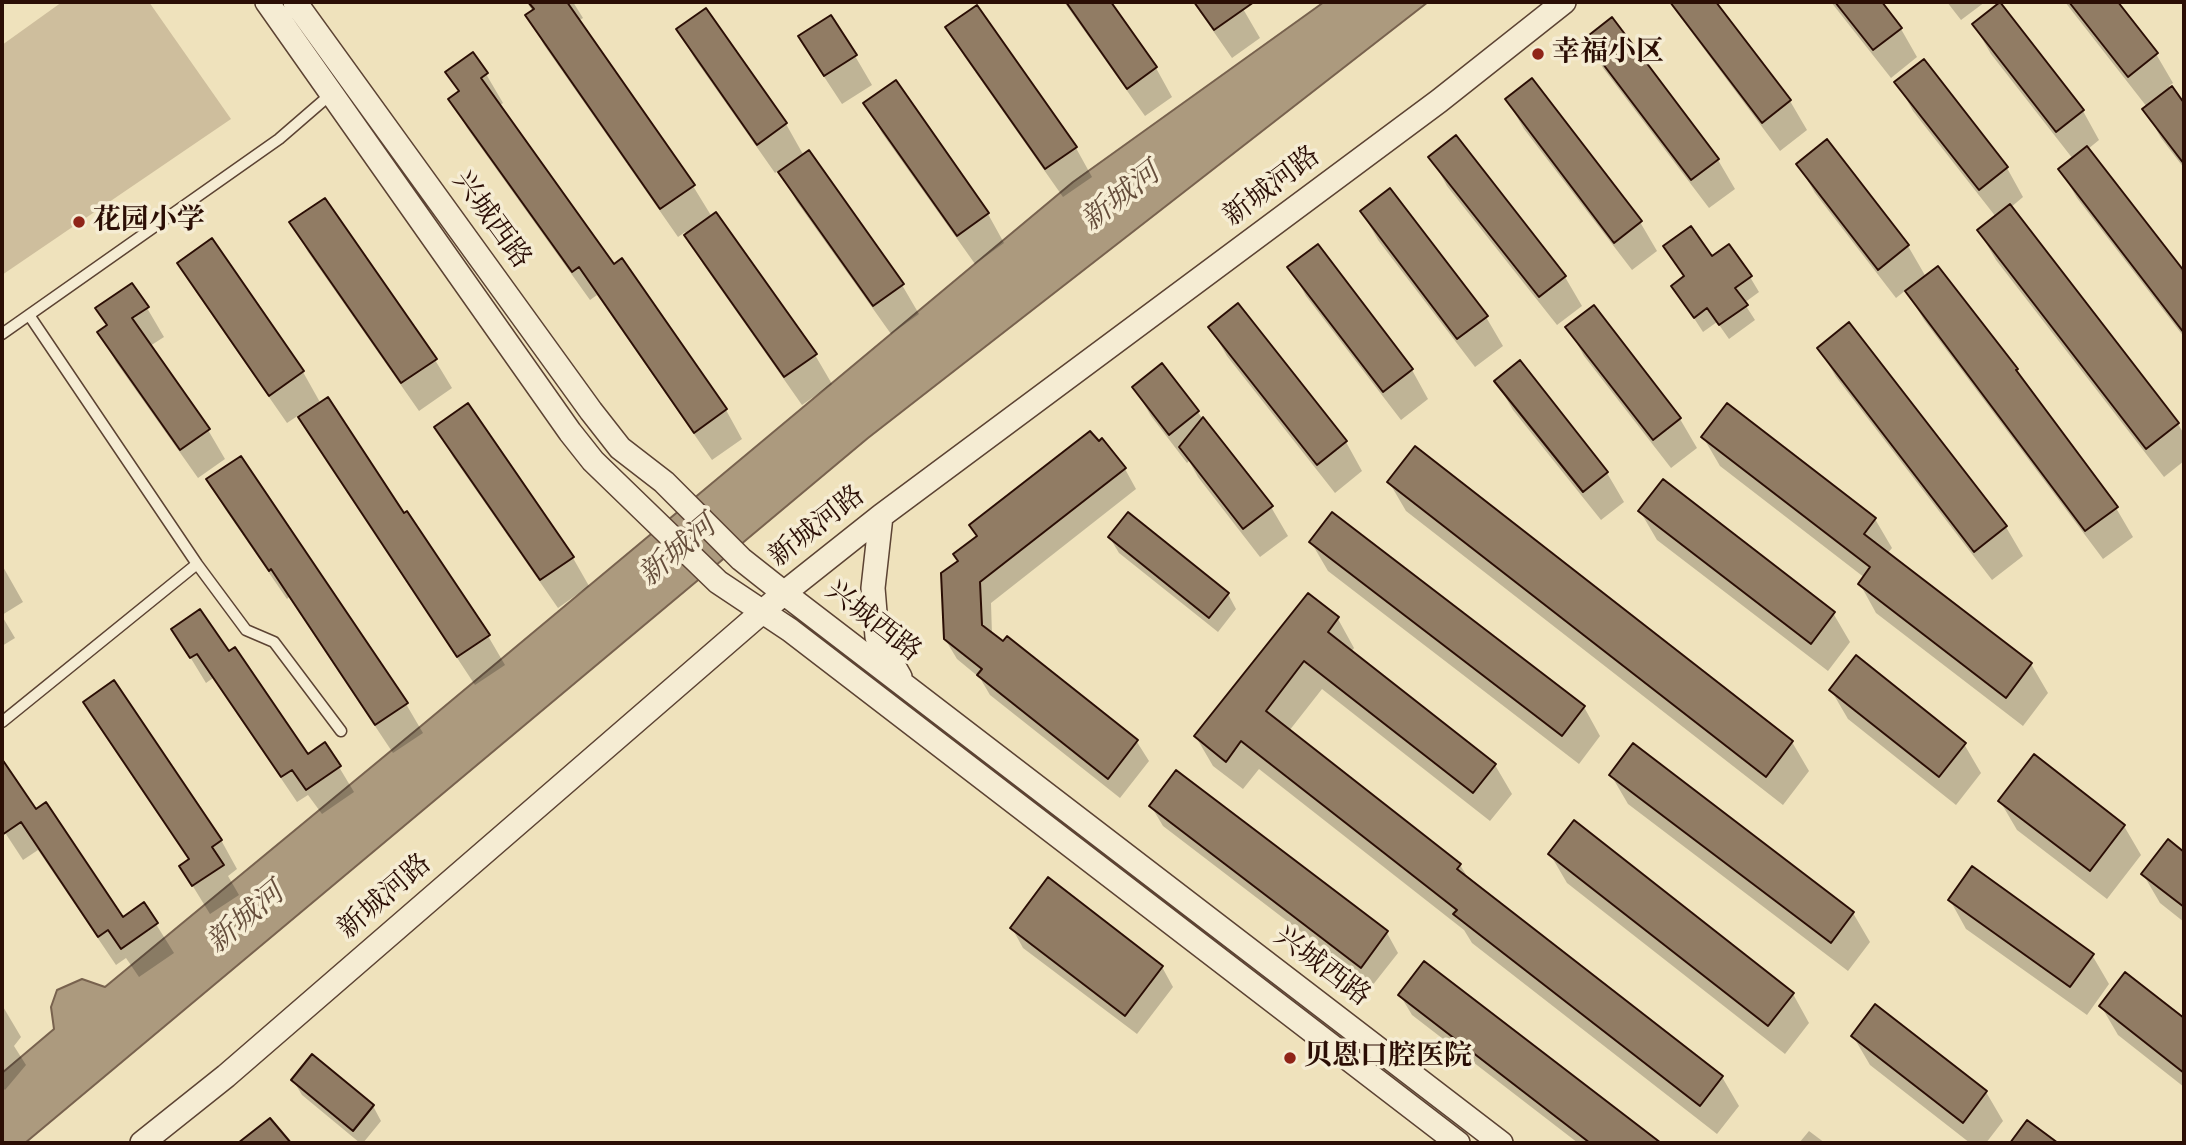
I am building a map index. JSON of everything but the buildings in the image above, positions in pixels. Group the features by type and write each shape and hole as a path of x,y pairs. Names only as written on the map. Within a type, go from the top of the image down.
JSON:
{"street":[{"name":"兴城西路","path":"267,2 570,432 593,461 718,582 801,638 1458,1143"},
{"name":"兴城西路","path":"295,2 620,448 664,482 741,559 784,593 1502,1143"},
{"name":"新城河路","path":"142,1143 226,1076 784,593 881,516 1439,101 1564,2"},
{"path":"881,516 873,588 877,637 905,686"}],"lane":[{"path":"2,334 279,139 350,78"},
{"path":"29,315 197,564 246,630 274,642 341,731"},
{"path":"2,722 197,564"}],"shaded area":[{"name":"花园小学","path":"62,2 149,2 231,119 2,275 2,45"}],"water":[{"name":"新城河","path":"1324,2 1428,2 868,438 25,1143 2,1143 2,1073 54,1029 51,1007 57,990 82,979 105,987 1073,182"}],"place":[{"name":"幸福小区","path":"1538,54"},
{"name":"花园小学","path":"79,222"},
{"name":"贝恩口腔医院","path":"1290,1058"}]}
